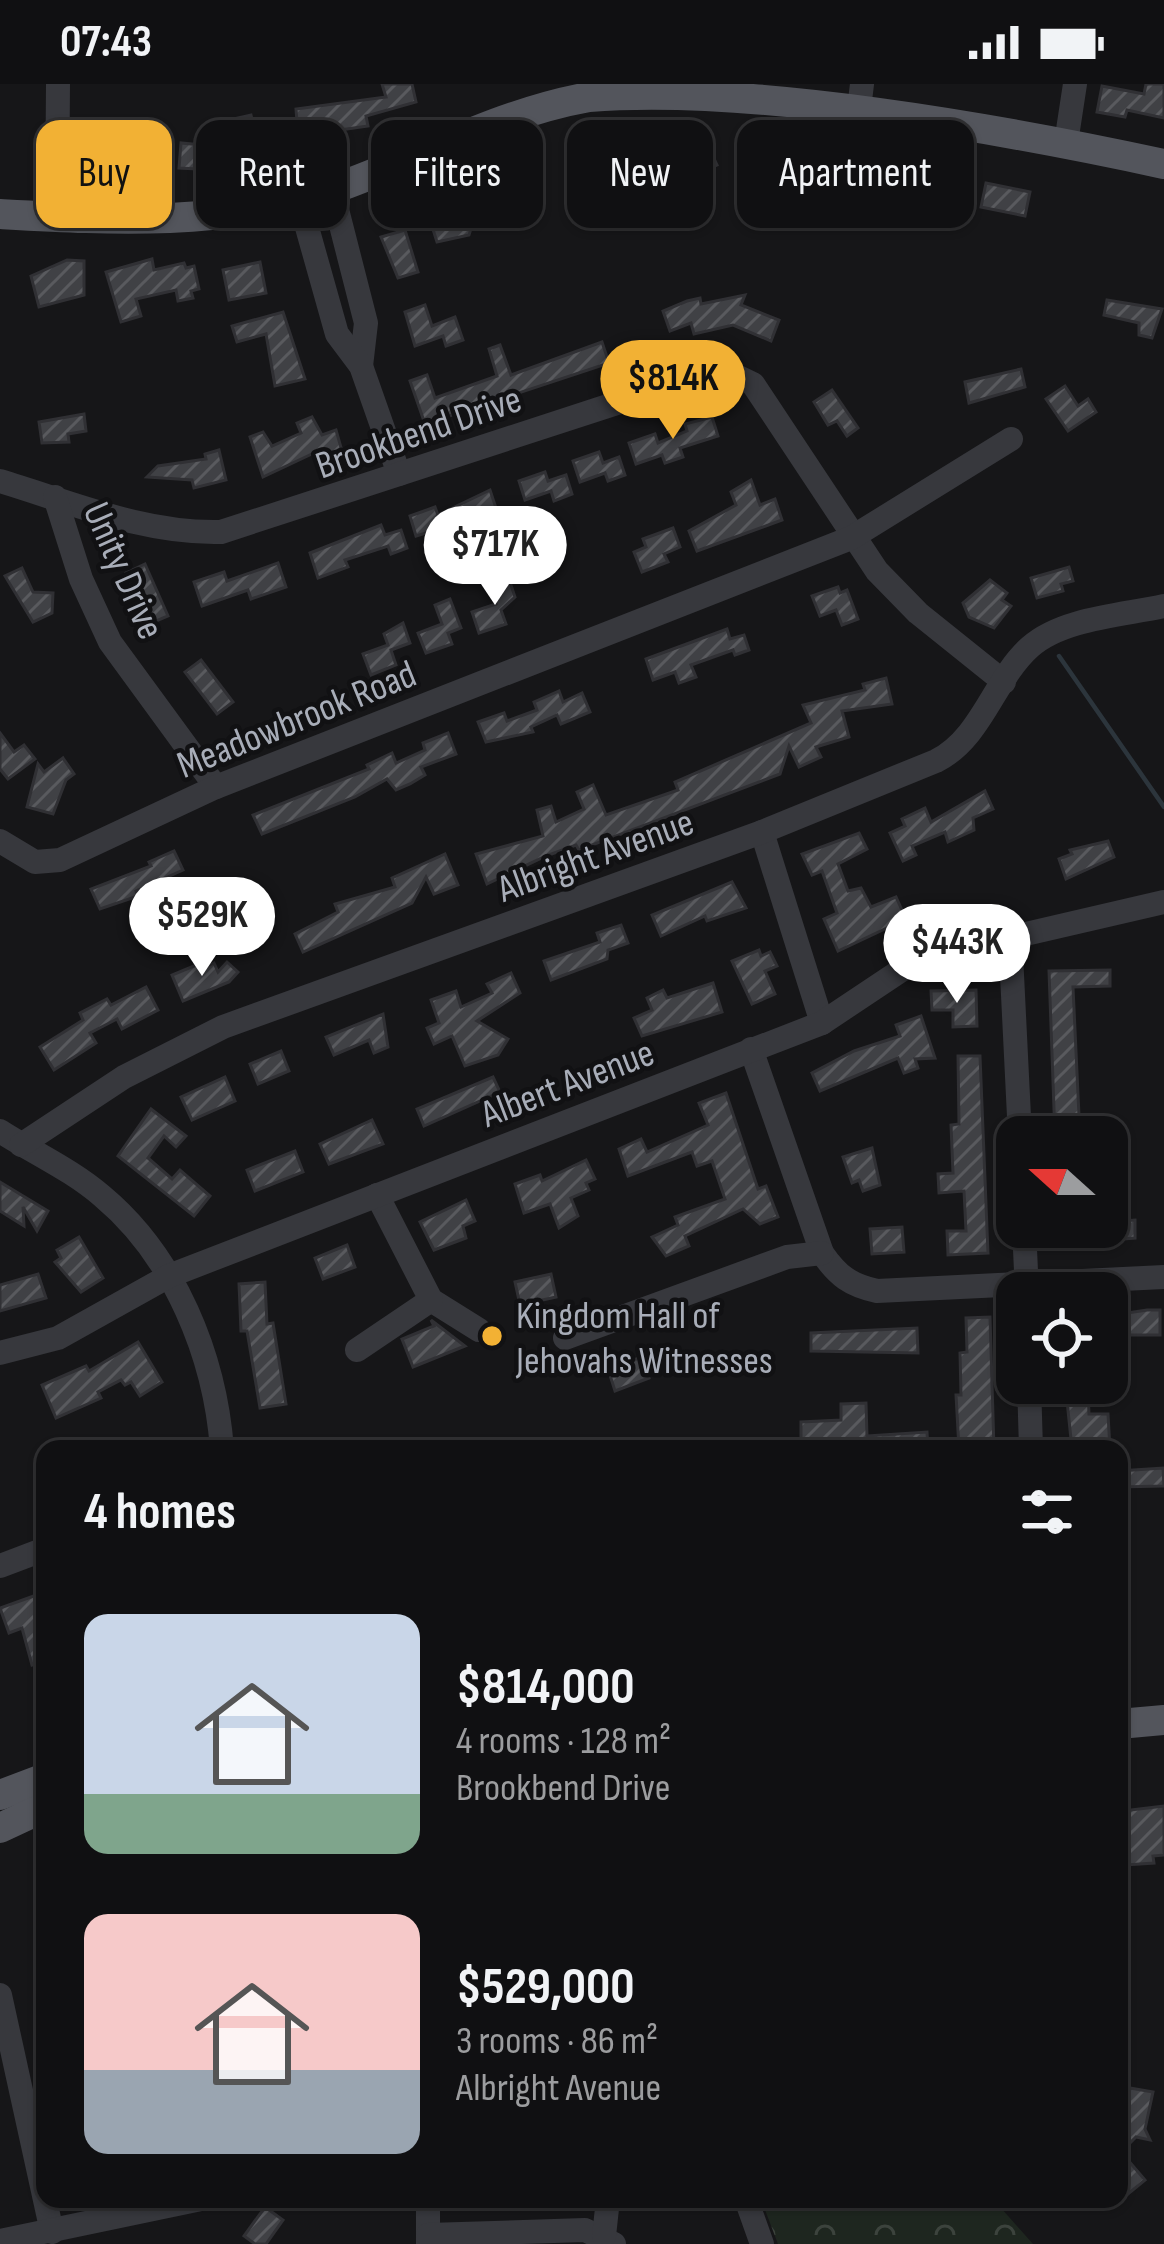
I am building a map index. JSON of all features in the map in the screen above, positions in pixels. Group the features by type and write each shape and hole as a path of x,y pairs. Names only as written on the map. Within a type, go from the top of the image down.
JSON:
{"main road":[{"path":"347,184 481,128 584,98 680,90 860,96 1164,164"},
{"path":"0,214 36,216"},
{"path":"1128,1723 1164,1720"},
{"path":"0,1795 36,1781"},
{"path":"0,1828 36,1811"}],"street":[{"path":"58,84 58,120"},
{"path":"1066,143 1076,84"},
{"path":"307,228 337,334 361,366 399,474"},
{"path":"342,228 366,323 361,366"},
{"name":"Brookbend Drive","path":"0,481 180,533 221,532 728,371 760,392 851,538 918,614 1004,682"},
{"name":"Meadowbrook Road","path":"0,841 35,862 60,860 215,787 851,538 1011,439"},
{"name":"Unity Drive","path":"55,497 81,579 110,643 215,787"},
{"name":"Albright Avenue","path":"10,1138 223,1027 762,832 949,754 1040,640 1164,606"},
{"path":"762,832 822,1023"},
{"name":"Albert Avenue","path":"0,1353 58,1338 169,1276 822,1023 901,967 1010,934 1164,902"},
{"path":"1010,934 1019,1116"},
{"path":"752,1049 822,1253 837,1275 878,1291 996,1288"},
{"path":"10,1138 109,1202 169,1276 213,1386 221,1440"},
{"path":"377,1195 431,1300 479,1330"},
{"path":"566,1338 787,1257 822,1253"},
{"path":"1128,1280 1164,1277"},
{"path":"357,1351 431,1300"},
{"path":"1029,1404 1030,1440"},
{"path":"0,1566 36,1552"},
{"path":"0,1995 36,2159"},
{"path":"47,2208 52,2232"},
{"path":"0,2241 160,2208"},
{"path":"428,2208 428,2239 585,2230 609,2240 608,2208"},
{"path":"749,2208 761,2244"}],"green space":[{"path":"764,2208 1001,2208 1033,2244 778,2244"}],"building":[{"path":"382,84 412,84 416,102 366,116 368,126 347,129 347,120 297,120 296,109 386,97"},
{"path":"1146,84 1164,84 1164,118 1127,110 1125,117 1097,112 1102,86 1144,94"},
{"path":"181,143 196,144 196,169 179,168"},
{"path":"986,183 1030,192 1025,216 981,207"},
{"path":"433,228 471,228 469,235 437,242"},
{"path":"405,230 418,272 398,278 381,237"},
{"path":"152,259 154,270 184,263 186,268 194,266 199,289 191,291 193,298 178,301 176,290 136,299 141,316 121,322 106,272"},
{"path":"67,260 84,261 84,295 39,307 31,276"},
{"path":"260,262 266,293 229,300 223,270"},
{"path":"745,295 741,305 779,320 771,341 733,325 694,334 691,323 670,331 663,311 700,298 701,304"},
{"path":"1107,300 1162,309 1152,338 1139,335 1139,323 1104,315"},
{"path":"425,305 432,326 455,317 463,340 446,346 443,336 415,346 405,312"},
{"path":"283,312 305,379 275,386 266,334 237,342 232,326"},
{"path":"602,342 609,363 425,424 410,381 427,375 435,398 497,376 489,349 500,345 511,375"},
{"path":"1021,369 1025,387 969,403 965,382"},
{"path":"1065,386 1078,406 1088,399 1096,412 1068,431 1046,399"},
{"path":"832,390 858,428 847,436 837,421 828,425 814,402"},
{"path":"84,414 86,431 68,434 69,442 42,443 39,422"},
{"path":"312,417 322,435 336,430 342,451 316,459 314,453 263,477 250,437 263,432 272,446 301,433 297,423"},
{"path":"712,417 718,436 680,448 683,457 665,463 662,455 636,464 629,443 655,434 658,443 687,431 685,424"},
{"path":"219,450 226,480 194,488 192,480 147,477 158,466 206,459 205,454"},
{"path":"599,452 603,463 619,457 625,475 608,481 605,473 580,482 573,461"},
{"path":"545,472 548,481 566,475 572,494 554,501 551,491 525,500 519,481"},
{"path":"751,480 760,505 775,499 782,520 697,551 689,531 736,505 731,492"},
{"path":"490,490 497,511 459,523 462,530 445,536 442,528 416,536 410,516 435,507 438,515"},
{"path":"381,525 385,535 401,530 407,548 391,554 388,546 345,560 348,567 318,578 310,553"},
{"path":"673,528 680,547 664,554 668,562 642,572 634,552 646,547 643,539"},
{"path":"278,563 286,587 251,599 248,590 202,606 194,582 224,572 227,581"},
{"path":"145,564 168,616 149,624 126,573"},
{"path":"1069,567 1073,581 1061,584 1063,591 1037,598 1031,578"},
{"path":"22,568 33,592 53,593 52,613 33,622 5,576"},
{"path":"509,579 515,597 501,610 506,624 479,633 472,612 496,604 490,585"},
{"path":"990,580 1007,593 1002,600 1011,606 994,628 969,617 963,603"},
{"path":"838,587 840,593 847,590 858,619 842,625 836,610 820,616 812,596"},
{"path":"450,599 461,628 448,633 452,644 426,653 418,633 442,624 435,605"},
{"path":"403,623 410,643 391,650 396,665 371,675 363,654 388,645 384,634"},
{"path":"727,629 730,639 744,635 749,650 735,655 733,650 691,665 696,677 679,683 675,672 653,680 646,659"},
{"path":"201,660 233,702 217,714 185,672"},
{"path":"886,678 892,704 842,711 849,737 816,747 821,757 799,767 789,746 780,774 579,850 576,845 546,856 487,884 476,854 543,836 537,810 551,806 556,822 584,809 577,792 593,785 606,815 678,790 675,782 811,723 803,705 865,690 863,684"},
{"path":"559,691 563,702 582,693 590,712 561,724 557,715 531,727 533,732 486,742 478,722 504,713 507,721 537,710 534,702"},
{"path":"0,733 14,752 24,745 35,759 8,779 0,769"},
{"path":"448,733 456,754 421,767 425,775 410,784 396,790 387,779 262,834 253,815 369,769 367,765 392,753 396,763 425,750 423,743"},
{"path":"63,758 74,774 66,780 53,814 27,807 38,764 44,772"},
{"path":"985,791 993,809 973,818 974,830 948,842 945,832 912,846 916,855 903,861 890,833 905,826 902,819 925,808 931,822"},
{"path":"859,833 867,849 838,864 848,891 861,888 871,907 896,897 906,919 838,951 824,919 837,913 822,871 812,875 802,854"},
{"path":"1108,841 1114,857 1066,879 1059,859 1072,854 1070,850"},
{"path":"174,851 183,870 136,891 138,896 100,909 91,889 151,866 149,862"},
{"path":"445,854 458,885 434,894 426,877 412,903 303,952 295,934 338,912 335,904 395,887 392,878"},
{"path":"732,882 746,908 707,921 705,916 661,936 652,915"},
{"path":"621,925 628,943 608,950 607,959 551,980 544,961 600,942 597,933"},
{"path":"759,950 761,956 770,952 777,966 765,971 775,994 752,1004 732,961"},
{"path":"227,962 238,972 229,982 183,1001 172,975 201,963 203,968 214,963 218,972"},
{"path":"1110,970 1110,986 1073,987 1079,1116 1054,1116 1049,971"},
{"path":"511,973 520,993 477,1021 508,1039 498,1055 465,1066 452,1036 434,1044 427,1028 439,1023 431,1000 456,991 461,1007 492,993 487,984"},
{"path":"713,983 722,1012 642,1036 634,1018 652,1010 647,998 663,990 667,998"},
{"path":"146,987 158,1010 122,1029 117,1019 90,1033 96,1043 54,1070 40,1047 83,1020 80,1013 107,999 111,1005"},
{"path":"976,990 977,1026 953,1027 953,1010 932,1010 931,991"},
{"path":"383,1014 388,1047 374,1053 369,1040 334,1055 326,1037"},
{"path":"921,1016 935,1058 915,1059 918,1068 904,1073 898,1058 820,1091 812,1073 854,1051 900,1036 896,1025"},
{"path":"281,1051 289,1071 258,1084 250,1064"},
{"path":"958,1056 980,1056 988,1253 948,1255 947,1231 966,1231 964,1191 939,1193 938,1174 953,1173 951,1125 959,1124"},
{"path":"225,1077 235,1101 192,1120 181,1097"},
{"path":"493,1077 500,1092 424,1126 417,1109"},
{"path":"726,1093 758,1189 766,1186 778,1217 760,1224 743,1209 685,1236 689,1246 666,1256 652,1237 678,1225 675,1217 725,1199 712,1161 697,1166 692,1152 628,1176 619,1149 641,1139 647,1152 708,1125 699,1103"},
{"path":"151,1109 186,1136 176,1147 164,1136 148,1158 172,1179 180,1170 210,1196 194,1216 118,1156"},
{"path":"372,1120 383,1144 329,1164 320,1144"},
{"path":"872,1148 880,1185 863,1191 859,1180 852,1183 843,1157"},
{"path":"295,1151 303,1172 255,1191 247,1170"},
{"path":"586,1160 595,1179 586,1183 589,1190 571,1198 578,1216 559,1228 550,1204 524,1213 515,1184 540,1175 542,1181"},
{"path":"0,1182 48,1211 37,1231 23,1207 24,1226 0,1211"},
{"path":"466,1200 475,1221 463,1226 466,1238 434,1250 420,1222"},
{"path":"1128,1220 1135,1220 1135,1238 1128,1239"},
{"path":"902,1227 904,1252 872,1254 870,1229"},
{"path":"79,1237 103,1278 81,1292 55,1262 61,1258 57,1250"},
{"path":"347,1245 355,1267 323,1279 315,1258"},
{"path":"38,1274 46,1298 0,1311 0,1285"},
{"path":"551,1274 556,1297 520,1305 515,1282"},
{"path":"265,1282 267,1324 273,1323 286,1404 260,1408 247,1331 241,1331 239,1284"},
{"path":"1160,1310 1160,1335 1128,1335 1128,1313"},
{"path":"990,1317 994,1440 958,1440 956,1395 961,1395 960,1353 967,1352 966,1318"},
{"path":"431,1320 465,1346 413,1367 402,1339 434,1326"},
{"path":"917,1328 918,1353 811,1351 811,1333"},
{"path":"138,1342 162,1382 140,1396 131,1382 125,1385 121,1380 98,1392 101,1398 56,1418 42,1385 86,1366 89,1371"},
{"path":"642,1357 649,1378 615,1391 608,1369"},
{"path":"866,1403 867,1436 927,1432 927,1440 801,1440 801,1422 841,1420 841,1404"},
{"path":"1067,1404 1089,1404 1089,1414 1108,1414 1109,1440 1071,1440"},
{"path":"1163,1468 1164,1486 1128,1487 1128,1470"},
{"path":"36,1595 36,1664 32,1665 22,1628 9,1633 0,1608"},
{"path":"1164,1806 1164,1855 1153,1856 1154,1863 1128,1865 1128,1810"},
{"path":"1130,2088 1153,2092 1145,2129 1150,2140 1136,2137 1128,2145"},
{"path":"1128,2160 1145,2180 1128,2194"},
{"path":"264,2208 283,2220 266,2244 255,2244 244,2236"}],"waterway":[{"path":"1059,656 1164,807"}],"place":[{"name":"Kingdom Hall of Jehovahs Witnesses","path":"492,1336"}]}
